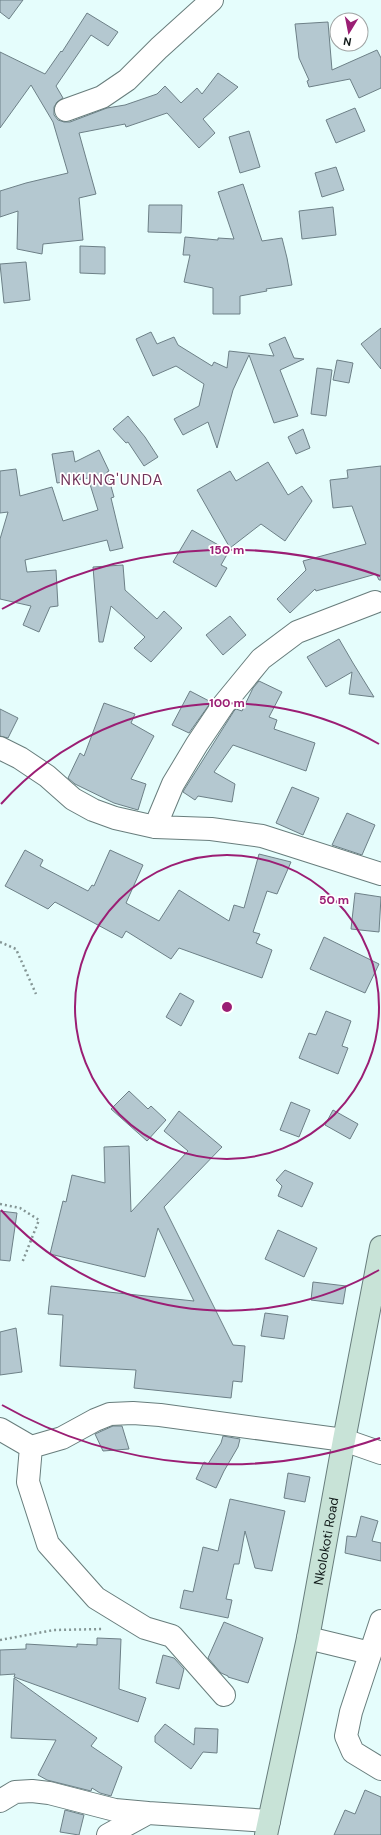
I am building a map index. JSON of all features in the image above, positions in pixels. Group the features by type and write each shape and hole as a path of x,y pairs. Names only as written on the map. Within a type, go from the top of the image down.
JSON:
{"main road":[{"name":"Nkolokoti Road","path":"267,1828 308,1638 381,1247"}],"street":[{"path":"66,110 102,97 127,80 159,48 212,0"},
{"path":"155,827 172,784 224,704 260,659 297,632 375,602"},
{"path":"0,748 20,758 47,776 73,799 93,810 115,818 155,827 211,829 262,836 381,874"},
{"path":"0,1429 31,1447 62,1438 95,1420 110,1414 133,1413 192,1418 344,1440 381,1453"},
{"path":"31,1447 28,1482 48,1544 96,1598 145,1628 172,1636 224,1695"},
{"path":"381,1621 351,1712 346,1736 353,1752 381,1769"},
{"path":"308,1638 370,1653"},
{"path":"0,1801 15,1792 32,1791 49,1793 116,1810 267,1828"},
{"path":"108,1835 148,1813"}],"path":[{"path":"0,942 16,949 36,994"},
{"path":"0,1204 20,1208 39,1220 22,1263"},
{"path":"0,1640 54,1630 107,1629"}],"building":[{"path":"0,0 23,0 9,19 0,12"},
{"path":"87,13 118,32 108,46 91,35 56,86 63,98 57,102 54,107 54,115 58,120 70,122 107,108 125,105 157,94 165,86 181,103 197,88 202,94 218,73 238,87 203,119 215,133 199,148 167,113 126,127 125,124 79,133 96,194 79,198 83,240 43,244 42,254 17,249 18,211 0,217 0,191 68,173 53,122 31,85 0,128 0,52 45,74 61,51 62,52"},
{"path":"328,22 329,52 330,52 332,70 377,50 381,58 381,88 359,98 350,79 309,87 307,81 309,80 299,58 295,24"},
{"path":"355,108 365,131 336,143 326,120"},
{"path":"249,131 260,167 240,173 229,137"},
{"path":"336,167 344,190 322,197 315,173"},
{"path":"243,184 262,241 282,238 292,285 266,289 267,291 240,296 240,314 213,314 213,288 184,282 190,255 183,255 185,237 218,240 218,238 234,239 218,192"},
{"path":"149,205 182,205 181,233 148,232"},
{"path":"333,207 336,235 302,239 299,211"},
{"path":"80,246 105,247 105,274 80,273"},
{"path":"26,262 30,300 4,303 0,264"},
{"path":"381,328 381,369 361,344"},
{"path":"151,332 157,344 174,337 178,345 212,366 214,362 227,368 229,351 274,356 269,344 285,337 294,358 304,359 280,370 298,416 274,423 249,355 233,390 217,448 208,422 183,435 174,419 199,406 204,384 176,366 153,376 136,339"},
{"path":"337,360 353,363 349,383 333,380"},
{"path":"317,368 332,370 326,416 311,414"},
{"path":"128,416 145,437 158,457 144,466 128,442 126,443 113,429"},
{"path":"303,429 310,448 296,454 288,437"},
{"path":"99,450 109,471 107,472 114,497 111,498 123,548 110,551 107,540 25,560 27,572 56,570 58,606 50,607 39,632 23,625 31,606 0,599 0,539 8,512 0,513 0,471 16,469 20,496 52,487 63,521 98,510 88,478 57,483 52,454 73,451 75,462"},
{"path":"268,462 288,495 302,486 312,501 285,541 261,524 230,548 197,490 230,471 236,481"},
{"path":"381,466 381,580 379,580 376,574 316,591 315,589 290,613 277,599 306,570 303,561 366,544 352,506 333,508 330,480 348,478 347,470"},
{"path":"192,530 229,551 221,565 227,568 216,587 173,562"},
{"path":"123,565 125,590 157,619 164,611 182,628 151,662 134,648 145,637 111,606 103,642 99,642 93,567"},
{"path":"230,616 246,635 223,655 206,635"},
{"path":"339,639 374,697 349,694 352,672 326,687 307,657"},
{"path":"259,681 282,692 269,717 277,720 274,729 315,743 306,771 233,745 214,772 235,784 232,802 198,796 195,800 183,792 184,790 234,711 236,709 242,711 253,688"},
{"path":"190,691 211,702 189,733 172,725"},
{"path":"104,703 135,714 131,723 154,736 131,779 146,784 138,810 114,803 75,784 68,778 80,753 84,756"},
{"path":"0,709 18,718 8,738 0,736"},
{"path":"292,787 319,798 303,835 276,823"},
{"path":"347,813 375,825 362,855 332,845"},
{"path":"25,850 43,860 40,866 88,891 92,885 94,886 110,850 143,865 126,903 159,921 179,890 229,921 234,905 244,908 259,854 291,862 277,894 267,891 253,932 260,934 256,943 272,950 262,978 179,948 171,959 126,931 122,938 55,902 48,909 5,886"},
{"path":"355,893 381,897 379,932 351,929"},
{"path":"324,937 379,964 365,993 310,969"},
{"path":"180,993 194,1001 181,1026 166,1017"},
{"path":"326,1011 351,1021 342,1046 348,1048 338,1074 299,1058 309,1033 316,1035"},
{"path":"129,1091 148,1109 151,1106 166,1120 147,1141 111,1109"},
{"path":"291,1102 310,1110 299,1137 280,1130"},
{"path":"333,1110 358,1124 350,1139 325,1125"},
{"path":"179,1111 222,1147 164,1207 233,1345 245,1346 242,1382 233,1381 231,1398 134,1388 136,1370 60,1366 63,1315 48,1314 51,1286 194,1301 158,1228 145,1277 50,1254 63,1201 66,1202 72,1175 105,1183 104,1147 129,1146 131,1212 188,1151 164,1131"},
{"path":"285,1170 313,1183 302,1207 278,1196 282,1186 276,1180"},
{"path":"0,1211 17,1213 10,1261 0,1260"},
{"path":"278,1230 317,1248 304,1277 265,1259"},
{"path":"313,1282 346,1286 343,1304 311,1300"},
{"path":"265,1313 288,1316 284,1339 261,1336"},
{"path":"16,1328 22,1372 0,1375 0,1332"},
{"path":"113,1426 122,1426 129,1449 103,1451 95,1434"},
{"path":"223,1436 240,1439 238,1447 216,1488 196,1479 204,1462 208,1464 221,1443"},
{"path":"288,1473 310,1477 305,1502 284,1498"},
{"path":"230,1499 285,1511 272,1571 255,1568 245,1531 239,1564 234,1564 226,1599 232,1600 228,1618 180,1608 184,1590 193,1592 203,1547 218,1551"},
{"path":"361,1516 378,1521 372,1541 381,1543 381,1561 345,1553 347,1536 356,1537"},
{"path":"224,1622 263,1638 248,1683 228,1677 221,1673 208,1658"},
{"path":"97,1638 121,1639 119,1689 146,1698 138,1722 14,1677 15,1674 0,1675 0,1650 26,1649 26,1644 77,1647 77,1644 97,1645"},
{"path":"163,1655 174,1658 184,1669 179,1689 156,1683"},
{"path":"14,1678 97,1738 91,1746 122,1767 111,1796 100,1793 92,1788 91,1791 47,1780 38,1775 56,1740 11,1738"},
{"path":"165,1724 194,1745 195,1728 218,1729 217,1753 203,1752 191,1769 155,1742 155,1736"},
{"path":"365,1790 381,1797 381,1835 334,1835 345,1810 355,1814"},
{"path":"65,1810 84,1815 79,1835 60,1832"}],"district":[{"name":"NKUNG'UNDA","path":"112,480"}]}
